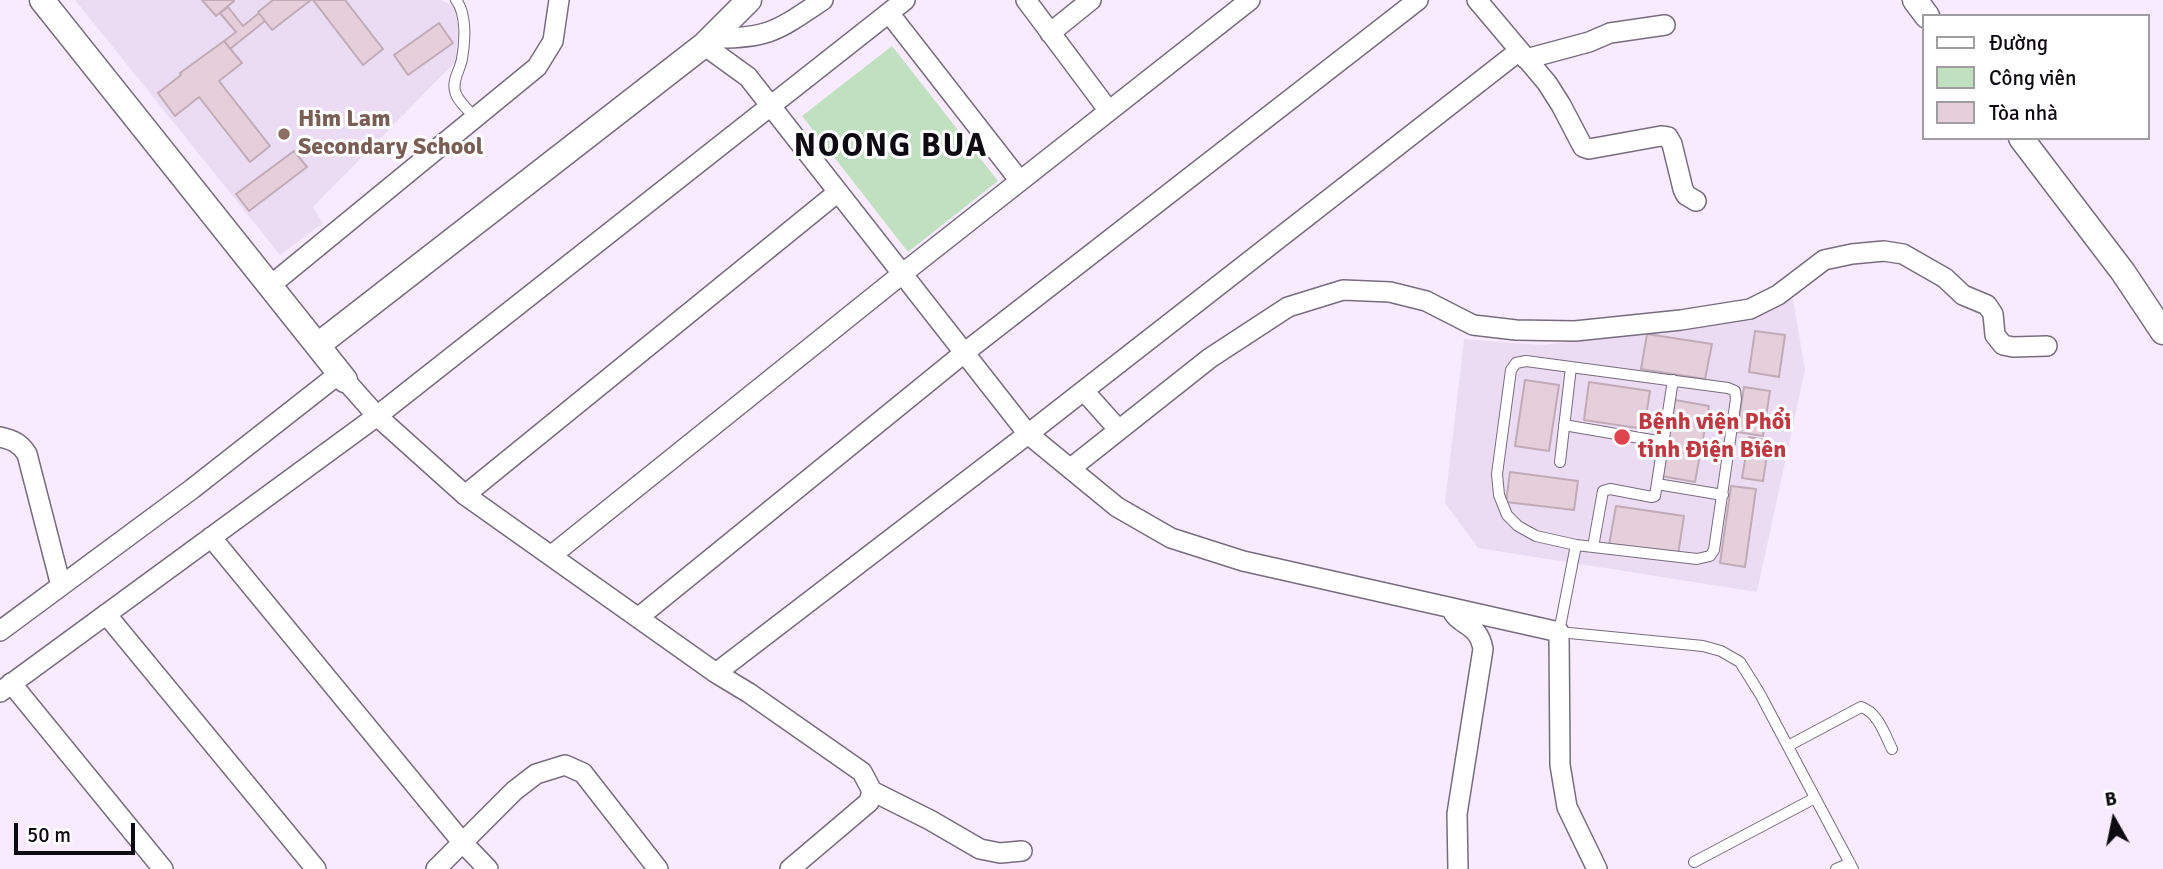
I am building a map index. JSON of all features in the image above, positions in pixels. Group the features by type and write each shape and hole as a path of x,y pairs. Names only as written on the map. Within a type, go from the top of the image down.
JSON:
{"street":[{"path":"42,0 342,376 377,416 466,495 716,673 839,754 862,772 872,790 979,849 1000,853 1022,851"},
{"path":"271,285 537,67 552,41 559,0"},
{"path":"318,345 707,42 749,0"},
{"path":"707,42 763,36 823,0"},
{"path":"163,869 6,688 377,416 905,0"},
{"path":"1026,0 1109,111"},
{"path":"1051,33 1091,0"},
{"path":"552,555 902,274 1250,0"},
{"path":"639,617 964,353 1418,0"},
{"path":"1477,0 1561,105 1583,147 1589,149 1668,137 1683,189 1686,195 1696,201"},
{"path":"889,13 1020,181"},
{"path":"716,673 1523,55 1590,42 1610,33 1665,25"},
{"path":"707,42 741,71 771,106 1028,434 1117,507 1171,538 1243,561 1559,632 1560,765 1567,807 1597,869"},
{"path":"2023,140 2123,272 2163,332"},
{"path":"466,495 838,192"},
{"path":"1070,468 1210,358 1288,307 1343,290 1391,292 1426,301 1473,324 1516,330 1575,331 1681,320 1751,309 1778,295 1824,260 1884,251 1903,254 1945,278 1964,295 1987,305 1993,314 1995,335 2003,345 2047,346"},
{"path":"0,631 342,376"},
{"path":"1084,391 1118,429"},
{"path":"0,438 13,440 22,446 27,454 61,586"},
{"path":"211,537 461,842 488,869"},
{"path":"1451,607 1457,618 1466,622 1479,635 1483,649 1457,814 1458,869"},
{"path":"106,614 316,869"},
{"path":"436,869 514,791 536,774 565,765 583,774 657,869"},
{"path":"790,869 869,802 872,790"}],"lane":[{"path":"456,0 462,10 464,22 462,59 454,90 475,118"},
{"path":"1526,361 1673,380 1728,387 1735,391 1737,399 1714,550 1705,558 1576,545 1535,536 1518,526 1507,515 1499,495 1497,474 1511,370 1516,363 1526,361"},
{"path":"1560,462 1571,367"},
{"path":"1593,547 1603,491 1610,489 1655,496 1673,380"},
{"path":"1564,425 1663,442"},
{"path":"1657,484 1723,495"},
{"path":"1576,545 1559,632 1703,646 1740,662 1760,694 1852,866 1836,869"},
{"path":"1788,746 1861,707 1874,715 1892,749"},
{"path":"1694,862 1815,798"}],"shaded area":[{"name":"Him Lam Secondary School","path":"75,0 441,0 451,5 456,13 456,61 313,207 323,223 280,255"},
{"name":"Bệnh viện Phổi tỉnh Điện Biên","path":"1793,299 1805,370 1757,592 1478,548 1445,503 1464,339 1542,345 1738,321"}],"green space":[{"path":"892,46 998,181 908,252 802,116"}],"building":[{"path":"202,0 233,0 234,1 216,16"},
{"path":"273,0 311,0 272,30 258,12"},
{"path":"313,0 345,0 383,49 363,65"},
{"path":"228,7 243,26 259,13 265,21 230,49 224,41 236,32 220,13"},
{"path":"439,23 453,43 408,75 394,55"},
{"path":"224,41 242,63 219,81 270,146 250,162 199,97 175,116 158,93"},
{"path":"294,151 307,167 249,211 236,194"},
{"path":"1755,331 1785,335 1779,377 1749,372"},
{"path":"1647,334 1712,344 1705,379 1641,369"},
{"path":"1525,380 1559,385 1549,451 1515,446"},
{"path":"1589,382 1650,391 1644,429 1584,420"},
{"path":"1744,387 1770,391 1763,436 1737,432"},
{"path":"1675,400 1709,406 1695,482 1661,476"},
{"path":"1749,437 1769,441 1763,481 1742,478"},
{"path":"1510,472 1578,481 1574,510 1506,502"},
{"path":"1731,486 1756,489 1745,567 1720,563"},
{"path":"1616,506 1684,516 1678,555 1609,545"}],"place":[{"name":"Him Lam Secondary School","path":"284,134"},
{"name":"Bệnh viện Phổi tỉnh Điện Biên","path":"1622,437"}],"district":[{"name":"NOONG BUA","path":"891,148"}]}
